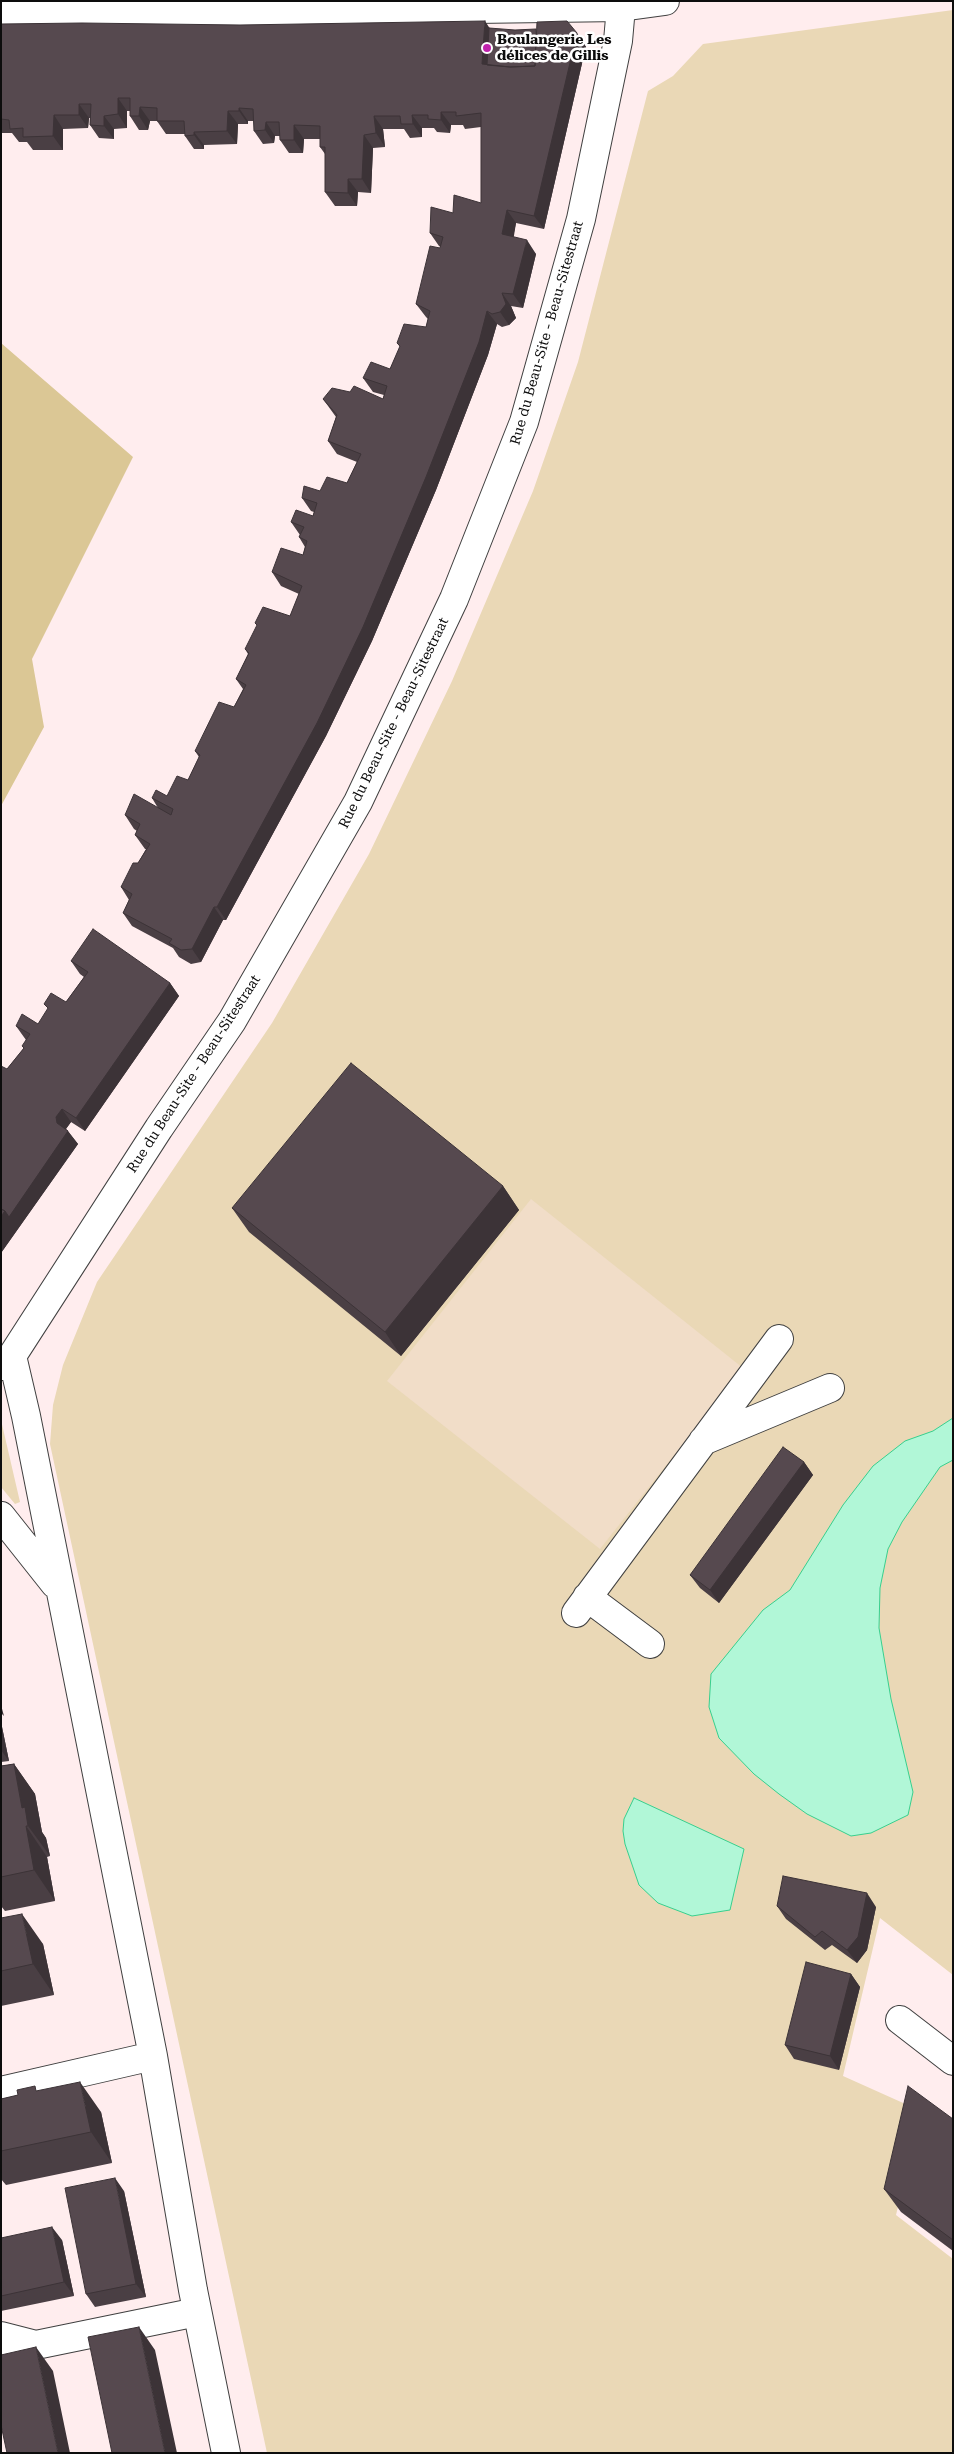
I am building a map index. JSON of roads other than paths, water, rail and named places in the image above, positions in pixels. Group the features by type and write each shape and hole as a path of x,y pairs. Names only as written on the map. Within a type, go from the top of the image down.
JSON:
{"street":[{"path":"1,11 108,14 620,4 665,1"},
{"name":"Rue du Beau-Site - Beau-Sitestraat","path":"7,1361 154,1136 232,1021 358,802 454,599 524,422 581,220 618,41 620,4"},
{"path":"650,1644 582,1605 778,1339"},
{"path":"7,1361 26,1416 153,2056 197,2312 226,2453"},
{"path":"703,1441 830,1388"},
{"path":"1,1516 59,1589"},
{"path":"900,2020 953,2061"},
{"path":"1,2091 153,2056"},
{"path":"1,2361 36,2345 197,2312"},
{"path":"1,2336 36,2345"}],"place":[{"name":"Boulangerie Les délices de Gillis","path":"487,48"}]}
